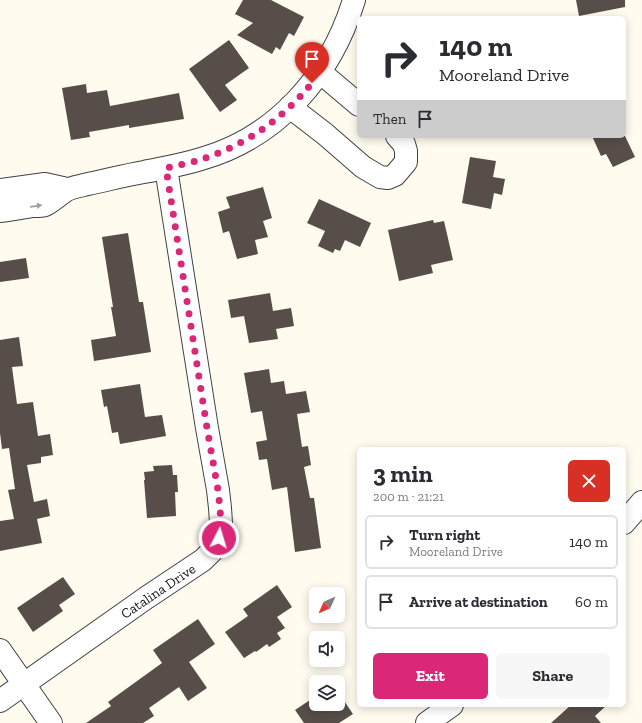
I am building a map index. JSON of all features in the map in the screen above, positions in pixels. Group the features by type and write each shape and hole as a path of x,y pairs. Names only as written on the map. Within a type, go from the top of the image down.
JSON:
{"street":[{"path":"0,211 45,205 67,189 201,159 227,150 257,133 290,107 308,88 320,72 348,20 354,0"},
{"path":"320,72 357,102"},
{"path":"290,107 326,134 363,167 380,177 388,178 396,175 406,162 406,151 404,144 398,138"},
{"name":"Catalina Drive","path":"0,701 146,598 204,560 213,550 219,538 221,524 218,490 166,168"},
{"path":"0,190 45,184 67,189"},
{"path":"626,521 642,502"},
{"path":"0,650 51,723"},
{"path":"427,723 449,707"}],"building":[{"path":"243,0 271,0 304,17 294,36 289,33 280,50 276,47 272,54 237,35 253,23 235,14"},
{"path":"576,0 625,0 625,7 579,16"},
{"path":"229,40 249,68 225,85 237,100 220,112 189,69"},
{"path":"86,84 87,93 107,90 110,106 179,93 184,119 129,128 129,125 89,132 90,137 71,140 62,88"},
{"path":"593,138 626,138 635,157 613,167 606,154 601,156"},
{"path":"470,157 496,161 493,177 505,179 502,195 494,193 491,209 462,203"},
{"path":"263,187 272,218 263,221 268,237 255,240 258,254 237,259 229,231 223,233 218,212 230,208 226,197"},
{"path":"319,199 371,223 360,247 345,240 340,251 335,249 333,253 318,246 325,231 307,223"},
{"path":"433,220 434,223 444,221 453,260 431,265 433,273 399,281 388,230"},
{"path":"128,233 139,302 143,302 151,352 94,361 91,340 116,336 102,237"},
{"path":"26,258 29,278 0,282 0,262"},
{"path":"270,293 273,311 291,308 294,326 276,329 278,339 249,343 244,316 231,318 228,300"},
{"path":"19,337 23,366 12,367 17,404 33,402 38,436 50,434 53,455 41,457 41,463 27,465 34,502 47,499 50,516 37,519 42,543 0,551 0,521 14,519 8,490 15,489 9,448 2,449 0,433 0,340"},
{"path":"269,369 271,383 284,381 286,394 306,391 310,412 297,414 302,447 308,446 311,465 304,467 310,498 314,498 321,548 295,552 287,487 272,490 267,459 259,460 256,442 267,440 262,411 251,413 244,373"},
{"path":"140,384 145,417 162,415 166,436 120,444 118,432 112,433 107,406 104,407 101,390"},
{"path":"172,465 173,475 177,475 178,492 175,492 176,516 147,518 144,472 154,471 153,466"},
{"path":"63,577 75,594 59,605 63,611 33,632 17,608"},
{"path":"277,585 292,607 277,617 285,628 277,633 281,639 269,647 267,644 244,658 225,632 248,616 243,609"},
{"path":"198,619 215,644 189,662 207,688 188,701 179,687 149,708 154,716 143,723 86,723 111,706 108,702 162,663 153,650"},
{"path":"309,701 309,711 345,711 345,702 353,714 339,723 304,723 295,710"},
{"path":"569,707 605,707 595,716 601,723 551,723"}],"route":[{"path":"219,538 221,524 218,490 166,168 201,159 227,150 251,137 274,121 290,107 312,83"}]}
